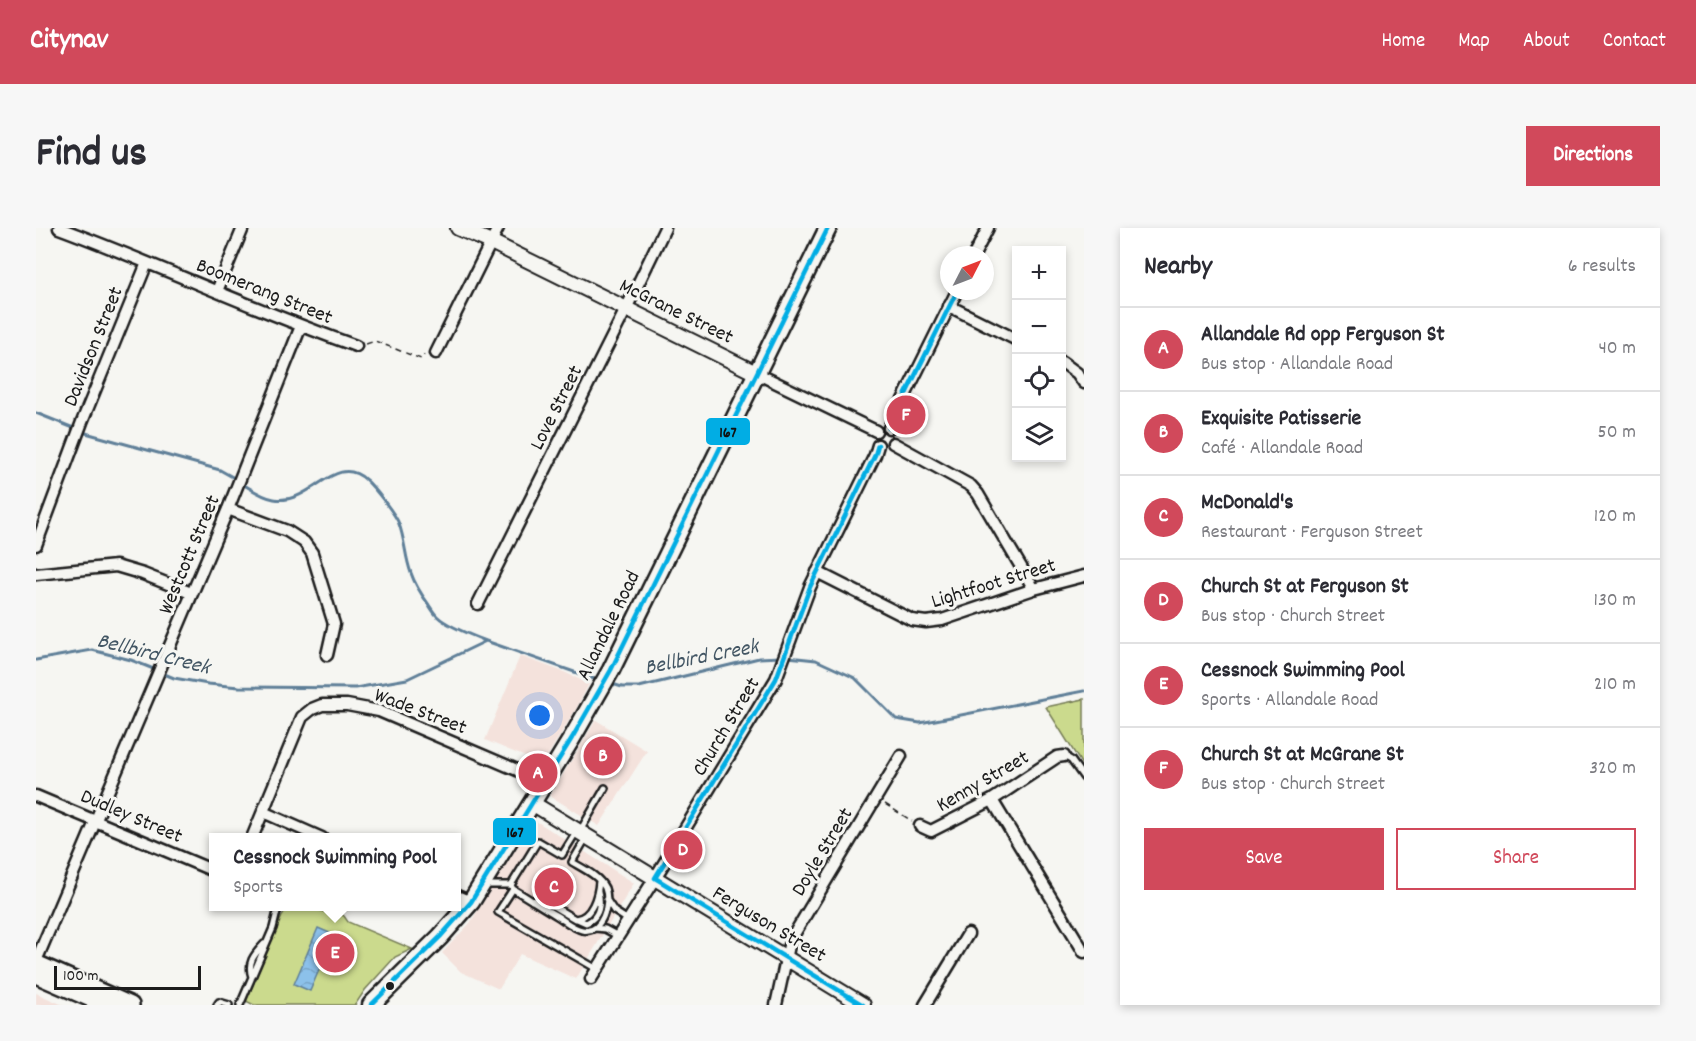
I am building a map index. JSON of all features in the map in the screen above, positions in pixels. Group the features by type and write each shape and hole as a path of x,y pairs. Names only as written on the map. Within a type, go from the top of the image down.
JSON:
{"main road":[{"name":"Allandale Road","path":"464,899 481,885 596,698 828,228"},
{"name":"Allandale Road","path":"371,1005 452,924 458,911"},
{"path":"36,963 40,971 53,982"},
{"path":"36,963 131,1005"},
{"path":"36,975 105,1005"}],"street":[{"name":"Boomerang Street","path":"59,228 301,327 356,346"},
{"path":"217,291 243,228"},
{"name":"McGrane Street","path":"458,228 491,242 876,431"},
{"path":"436,354 498,228"},
{"name":"Love Street","path":"478,604 665,228"},
{"path":"979,246 988,228"},
{"name":"Davidson Street","path":"36,544 82,422 147,263"},
{"path":"889,428 952,300"},
{"path":"949,306 1012,338"},
{"name":"Westcott Street","path":"36,963 167,656 301,327"},
{"path":"1066,365 1077,373 1084,383"},
{"path":"882,427 889,428 894,435 893,443 887,447 878,445 874,439 876,431 882,427"},
{"path":"893,443 971,486 1034,589"},
{"name":"Church Street","path":"594,974 769,691 817,572 875,456 878,445"},
{"path":"228,509 287,531 304,542 312,553 334,624 327,655"},
{"path":"36,574 116,566 191,593"},
{"name":"Lightfoot Street","path":"817,572 912,620 926,622 942,620 1034,589 1084,576"},
{"name":"Wade Street","path":"263,812 302,717 322,705 347,705 379,711 524,773"},
{"name":"Doyle Street","path":"776,1005 789,941 901,756"},
{"name":"Kenny Street","path":"920,826 931,831 992,800 1057,758 1064,756"},
{"name":"Dudley Street","path":"36,796 209,869"},
{"path":"992,800 1084,952"},
{"name":"Ferguson Street","path":"532,803 863,1005"},
{"path":"254,833 263,812 313,833"},
{"path":"926,1005 968,934"}],"lane":[{"path":"1064,756 1071,760 1084,778"},
{"path":"573,862 581,833 605,788"},
{"path":"562,855 581,833"},
{"path":"594,928 602,918 606,899 606,890 599,879 538,841 498,912 594,974"},
{"path":"532,901 542,898 575,919 581,918 586,915 593,904 598,891 599,879"},
{"path":"481,885 512,887 582,930 605,929 618,936"},
{"path":"606,899 614,911 628,920"},
{"path":"240,1005 276,921 278,911"},
{"path":"217,1005 222,1002 229,1005"}],"path":[{"path":"356,346 375,341 421,359 423,356 436,354"},
{"path":"875,798 920,826"}],"shaded area":[{"path":"520,656 589,684 548,755 540,763 485,740"},
{"path":"596,720 647,751 599,826 550,796"},
{"path":"536,821 634,883 576,979 520,954 499,989 461,972 442,953 470,923 524,836"},
{"path":"36,993 63,1005 36,1005"}],"green space":[{"path":"1084,699 1084,768 1046,707"},
{"path":"284,911 327,913 335,911 344,916 348,922 412,949 395,957 365,990 355,1005 254,1005 246,1001"}],"water":[{"path":"318,928 334,935 310,991 294,984"}],"waterway":[{"path":"36,413 76,429"},
{"path":"82,432 220,470 236,479"},
{"path":"241,483 265,496 287,499 300,495 333,475 344,472 355,473 366,480 397,520 413,577 418,589 434,612 441,620 453,627 486,641"},
{"name":"Bellbird Creek","path":"162,673 174,678 239,687 355,688 407,679 486,641 600,681"},
{"name":"Bellbird Creek","path":"36,660 92,650 131,660 156,670"},
{"name":"Bellbird Creek","path":"609,683 622,687 639,687 759,658 781,657"},
{"name":"Bellbird Creek","path":"788,657 816,660 855,678 896,719 920,723 1084,691"}],"transit line":[{"name":"167","path":"371,1005 440,937 471,902 572,738 611,670 828,228"},
{"name":"167","path":"889,428 953,300"},
{"name":"167","path":"863,1005 655,878 776,679 810,587 878,445"}],"place":[{"name":"Church St at McGrane St","path":"906,415"},
{"name":"Exquisite Patisserie","path":"603,756"},
{"name":"Allandale Rd opp Ferguson St","path":"538,773"},
{"name":"Church St at Ferguson St","path":"683,850"},
{"name":"McDonald's","path":"554,887"},
{"name":"Cessnock Swimming Pool","path":"335,953"}]}
